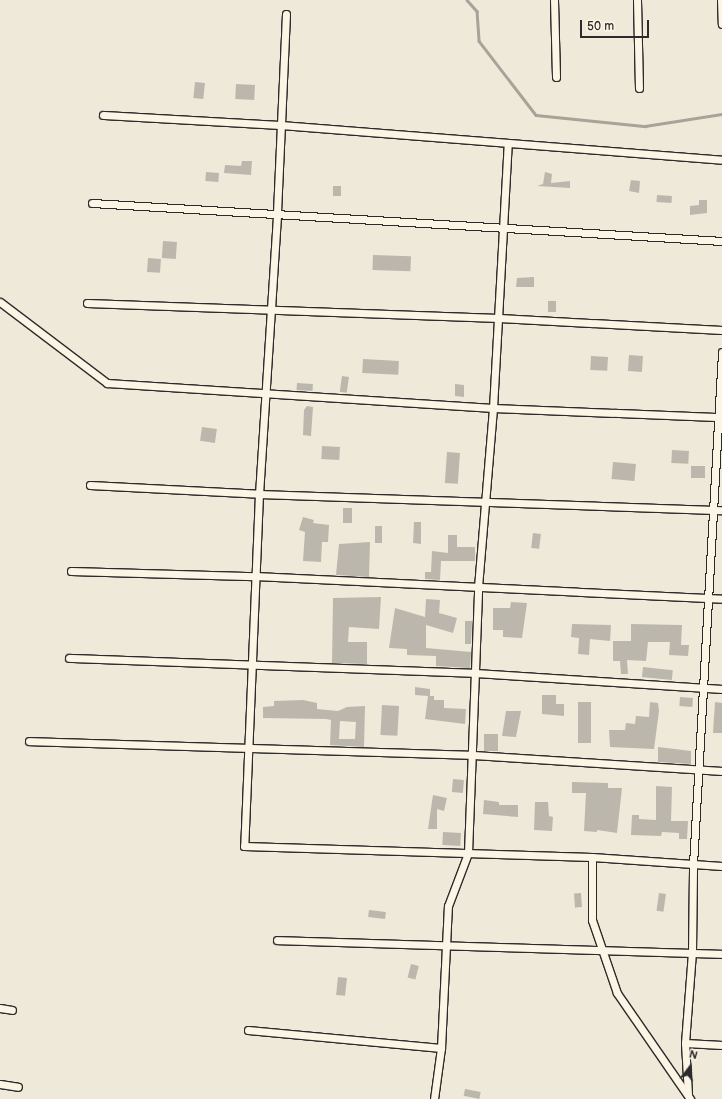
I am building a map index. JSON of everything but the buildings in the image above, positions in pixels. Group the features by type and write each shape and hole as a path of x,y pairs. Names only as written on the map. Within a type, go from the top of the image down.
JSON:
{"street":[{"path":"554,0 556,77"},
{"path":"637,0 639,88"},
{"path":"721,0 722,24"},
{"path":"286,14 277,216 259,494 244,846 592,857 722,866"},
{"path":"103,115 281,125 722,160"},
{"path":"434,1099 441,1048 448,906 468,853 478,587 493,408 508,143"},
{"path":"92,203 277,216 722,242"},
{"path":"0,302 107,382 266,395 493,408 720,417"},
{"path":"87,303 270,311 498,318 722,330"},
{"path":"689,1097 685,1043 692,952 693,865 703,688 718,510 722,352"},
{"path":"90,484 259,494 718,510"},
{"path":"71,571 255,576 722,599"},
{"path":"69,658 252,666 475,673 722,689"},
{"path":"29,741 248,750 472,755 722,771"},
{"path":"592,857 592,920 617,993 689,1097"},
{"path":"277,940 602,948 722,954"},
{"path":"0,1008 12,1010"},
{"path":"248,1030 441,1048"},
{"path":"685,1043 722,1045"},
{"path":"0,1084 18,1087"}],"waterway":[{"path":"467,0 477,11 479,41 536,115 645,126 722,114"}]}
